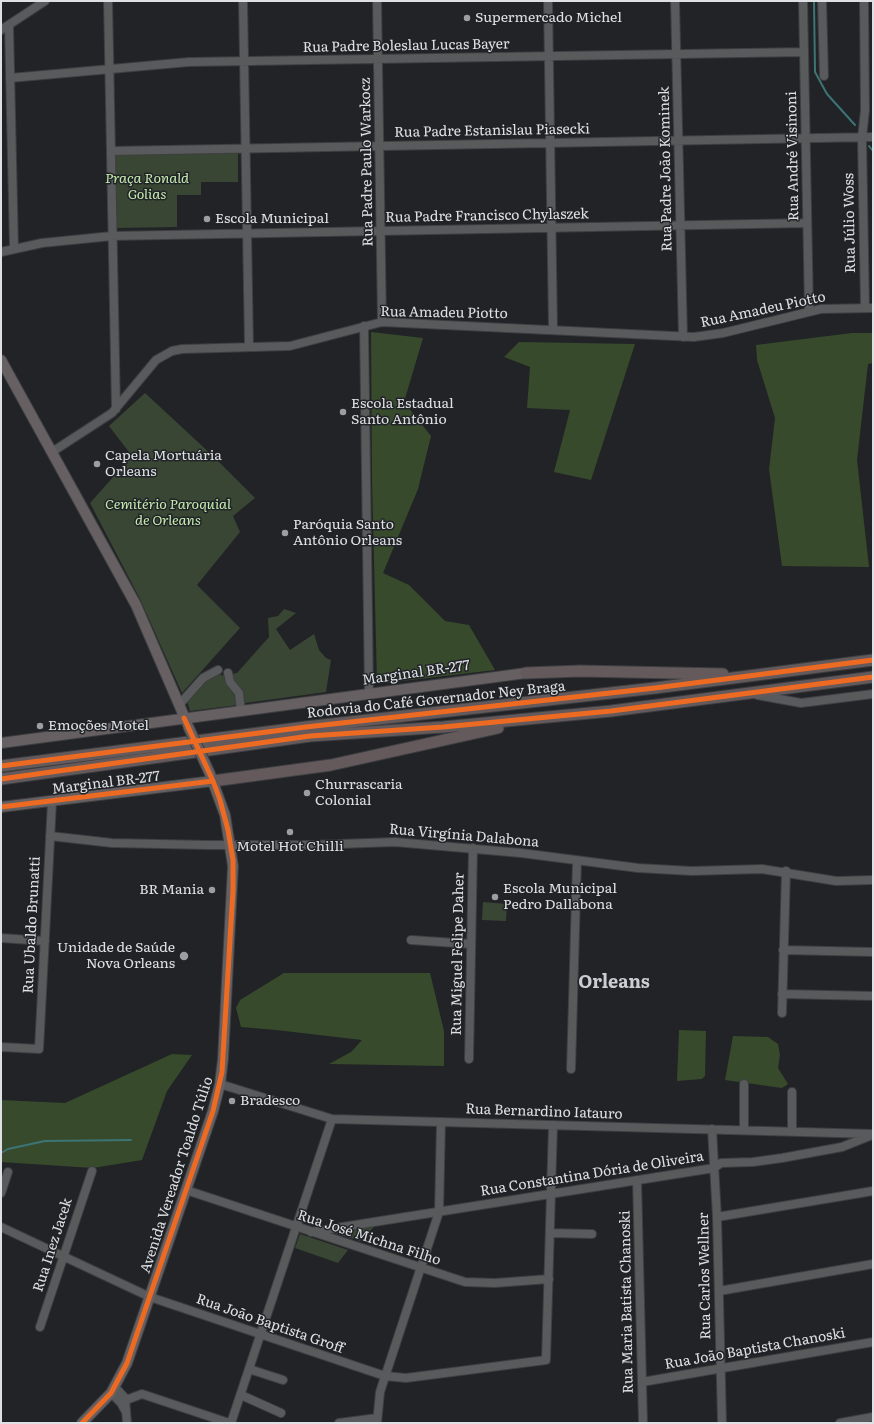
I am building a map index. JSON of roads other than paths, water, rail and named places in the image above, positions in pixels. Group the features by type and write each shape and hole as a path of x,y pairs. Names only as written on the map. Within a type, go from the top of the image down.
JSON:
{"highway":[{"name":"Rodovia do Café Governador Ney Braga","path":"1,766 306,726 759,675 873,660"},
{"path":"526,673 580,671 759,675"},
{"name":"Rodovia do Café Governador Ney Braga","path":"1,779 310,736 543,718 642,707 873,677"},
{"path":"212,777 331,765 543,718"}],"main road":[{"name":"Avenida Vereador Toaldo Túlio","path":"1,360 142,616 186,722 212,777 225,815 231,846 233,890 223,1059 220,1084 186,1190 127,1363 113,1390 82,1423"},
{"name":"Marginal BR-277","path":"1,743 186,722 241,711 526,673"},
{"name":"Marginal BR-277","path":"1,807 52,802 212,777"}],"street":[{"path":"1,30 45,1"},
{"path":"108,1 116,409"},
{"path":"243,1 249,347"},
{"name":"Rua Padre Paulo Warkocz","path":"377,1 382,322"},
{"path":"548,1 553,329"},
{"name":"Rua Padre João Kominek","path":"675,1 683,337"},
{"name":"Rua André Visinoni","path":"803,1 809,311"},
{"path":"822,1 824,76"},
{"name":"Rua Júlio Woss","path":"864,1 865,110 862,138 869,308"},
{"path":"8,25 14,249"},
{"name":"Rua Padre Boleslau Lucas Bayer","path":"10,78 165,64 804,52"},
{"name":"Rua Padre Estanislau Piasecki","path":"111,151 873,138"},
{"name":"Rua Padre Francisco Chylaszek","path":"1,252 58,241 112,236 807,223"},
{"name":"Rua Amadeu Piotto","path":"52,452 116,409 150,366 168,353 182,349 290,346 382,322 553,329 683,337 714,335 809,311 830,308 869,308"},
{"path":"364,326 369,694"},
{"path":"179,705 203,678 218,670"},
{"path":"228,673 230,682 239,693 241,711"},
{"path":"748,693 801,703 873,694"},
{"name":"Rua Ubaldo Brunatti","path":"1,1047 39,1049 52,802"},
{"name":"Rua Virgínia Dalabona","path":"50,836 112,843 231,846 389,842 474,848 577,861 682,871 762,869 786,871 836,881 873,880"},
{"name":"Rua Miguel Felipe Daher","path":"469,1060 474,848"},
{"path":"570,1069 577,861"},
{"path":"782,1013 786,871"},
{"path":"1,938 45,941"},
{"path":"411,940 471,944"},
{"path":"783,950 873,952"},
{"path":"782,994 873,996"},
{"name":"Rua Bernardino Iatauro","path":"220,1084 332,1119 873,1134"},
{"path":"744,1084 744,1130"},
{"path":"792,1092 792,1131"},
{"path":"126,1400 142,1394 230,1423 241,1395 332,1119"},
{"path":"339,1423 377,1421 378,1399 439,1212 441,1122"},
{"path":"549,1279 553,1125"},
{"name":"Rua Carlos Wellner","path":"712,1129 718,1217 722,1423"},
{"name":"Rua Constantina Dória de Oliveira","path":"311,1232 714,1168 721,1163 764,1161 831,1149 873,1134"},
{"name":"Rua Inez Jacek","path":"40,1327 92,1171"},
{"path":"1,1193 8,1172"},
{"name":"Rua Maria Batista Chanoski","path":"637,1180 643,1423"},
{"name":"Rua José Michna Filho","path":"186,1190 455,1280 473,1283 495,1283 549,1279"},
{"path":"718,1217 873,1191"},
{"name":"Rua João Baptista Groff","path":"1,1227 150,1297 385,1376 406,1378 546,1360 549,1279"},
{"path":"550,1233 592,1234"},
{"path":"719,1291 873,1264"},
{"name":"Rua João Baptista Chanoski","path":"642,1382 873,1342"},
{"path":"249,1369 284,1380"},
{"path":"113,1390 124,1396 126,1400 127,1423"},
{"path":"113,1390 127,1414"},
{"path":"241,1395 281,1413"},
{"path":"840,1423 873,1417"}],"waterway":[{"path":"814,1 815,72 827,94 855,125"},
{"path":"869,146 873,151"},
{"path":"1,1153 8,1149 45,1141 131,1140"}],"place":[{"name":"Supermercado Michel","path":"467,18"},
{"name":"Escola Municipal","path":"207,219"},
{"name":"Escola Estadual Santo Antônio","path":"343,412"},
{"name":"Capela Mortuária Orleans","path":"97,464"},
{"name":"Paróquia Santo Antônio Orleans","path":"285,533"},
{"name":"Emoções Motel","path":"40,726"},
{"name":"Churrascaria Colonial","path":"307,793"},
{"name":"Motel Hot Chilli","path":"290,832"},
{"name":"BR Mania","path":"212,890"},
{"name":"Escola Municipal Pedro Dallabona","path":"495,897"},
{"name":"Unidade de Saúde Nova Orleans","path":"184,956"},
{"name":"Bradesco","path":"232,1101"}],"district":[{"name":"Orleans","path":"614,983"}],"park label":[{"name":"Praça Ronald Golias","path":"147,188"},
{"name":"Cemitério Paroquial de Orleans","path":"168,514"}]}
